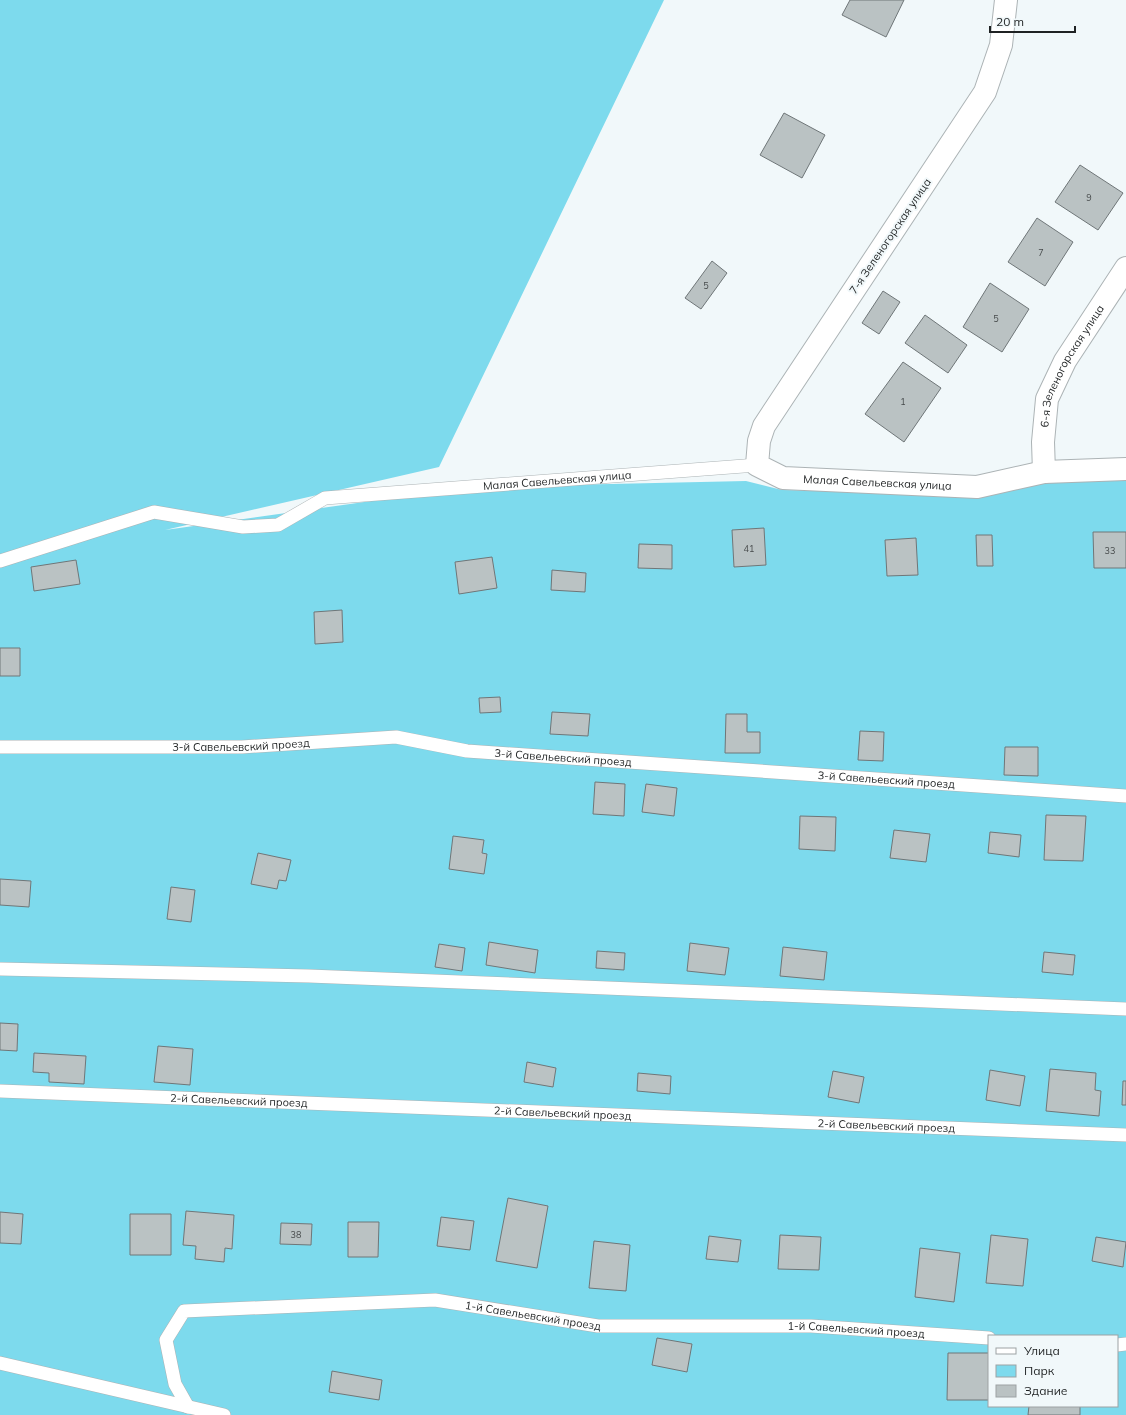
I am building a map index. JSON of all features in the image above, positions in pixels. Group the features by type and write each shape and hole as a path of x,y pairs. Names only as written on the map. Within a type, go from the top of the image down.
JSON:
{"street":[{"name":"7-я Зеленогорская улица","path":"757,466 759,441 764,426 985,92 1001,45 1006,0"},
{"name":"6-я Зеленогорская улица","path":"1044,472 1043,442 1047,399 1065,361 1126,268"},
{"name":"Малая Савельевская улица","path":"757,466 783,478 978,487 1044,472 1126,469"}],"lane":[{"name":"Малая Савельевская улица","path":"0,561 154,512 243,527 278,524 325,498 757,466"},
{"name":"3-й Савельевский проезд","path":"0,747 242,748 396,737 467,751 1126,796"},
{"path":"0,969 309,976 1126,1009"},
{"name":"2-й Савельевский проезд","path":"0,1092 1126,1135"},
{"name":"1-й Савельевский проезд","path":"188,1407 175,1384 166,1340 184,1311 435,1300 598,1326 811,1326 988,1338"},
{"path":"0,1363 224,1415"}],"green space":[{"path":"0,0 664,0 439,467 165,530 471,487 746,481 782,490 976,493 1045,478 1126,476 1126,1415 0,1415"}],"building":[{"path":"850,0 904,0 886,37 842,15"},
{"path":"784,113 825,135 802,178 760,155"},
{"path":"1080,165 1123,193 1098,230 1055,202"},
{"path":"1037,218 1073,242 1045,286 1008,262"},
{"path":"712,261 727,273 701,309 685,298"},
{"path":"990,283 1029,309 1002,352 963,327"},
{"path":"883,291 900,302 879,334 862,323"},
{"path":"925,315 967,345 948,373 905,343"},
{"path":"903,362 941,388 904,442 865,414"},
{"path":"764,528 766,565 734,567 732,530"},
{"path":"1093,532 1126,532 1126,568 1094,568"},
{"path":"976,535 992,535 993,566 977,566"},
{"path":"916,538 918,575 887,576 885,540"},
{"path":"639,544 672,545 672,569 638,568"},
{"path":"492,557 497,588 459,594 455,562"},
{"path":"76,560 80,584 34,591 31,567"},
{"path":"552,570 586,573 585,592 551,590"},
{"path":"342,610 343,642 315,644 314,612"},
{"path":"0,648 20,648 20,676 0,676"},
{"path":"500,697 501,712 480,713 479,698"},
{"path":"552,712 590,714 588,736 550,734"},
{"path":"726,714 747,714 747,732 760,732 760,753 725,753"},
{"path":"860,731 884,732 883,761 858,760"},
{"path":"1005,747 1038,747 1038,776 1004,775"},
{"path":"595,782 625,784 624,816 593,814"},
{"path":"646,784 677,788 674,816 642,812"},
{"path":"1046,815 1086,816 1083,861 1044,860"},
{"path":"800,816 836,817 835,851 799,849"},
{"path":"894,830 930,834 926,862 890,858"},
{"path":"990,832 1021,835 1019,857 988,853"},
{"path":"453,836 484,840 482,853 487,854 484,874 449,869"},
{"path":"258,853 291,860 286,881 279,880 277,889 251,884"},
{"path":"0,879 31,881 29,907 0,905"},
{"path":"171,887 195,890 191,922 167,919"},
{"path":"489,942 538,950 535,973 486,965"},
{"path":"690,943 729,948 725,975 687,971"},
{"path":"439,944 465,948 462,971 435,967"},
{"path":"783,947 827,952 824,980 780,976"},
{"path":"597,951 625,953 624,970 596,968"},
{"path":"1044,952 1075,955 1073,975 1042,972"},
{"path":"0,1023 18,1024 17,1051 0,1050"},
{"path":"158,1046 193,1049 190,1085 154,1082"},
{"path":"34,1053 86,1056 84,1084 49,1082 49,1073 33,1072"},
{"path":"527,1062 556,1068 553,1087 524,1082"},
{"path":"1050,1069 1096,1073 1095,1090 1101,1091 1099,1116 1046,1111"},
{"path":"990,1070 1025,1076 1020,1106 986,1100"},
{"path":"833,1071 864,1077 859,1103 828,1097"},
{"path":"638,1073 671,1076 670,1094 637,1091"},
{"path":"1123,1081 1126,1081 1126,1105 1122,1105"},
{"path":"508,1198 548,1206 537,1268 496,1261"},
{"path":"186,1211 234,1215 232,1249 225,1248 224,1262 195,1259 196,1246 183,1245"},
{"path":"0,1212 23,1214 21,1244 0,1243"},
{"path":"130,1214 171,1214 171,1255 130,1255"},
{"path":"441,1217 474,1221 470,1250 437,1246"},
{"path":"348,1222 379,1222 378,1257 348,1257"},
{"path":"281,1223 312,1224 311,1245 280,1244"},
{"path":"780,1235 821,1237 819,1270 778,1269"},
{"path":"991,1235 1028,1239 1023,1286 986,1283"},
{"path":"709,1236 741,1240 738,1262 706,1259"},
{"path":"1096,1237 1126,1242 1123,1267 1092,1261"},
{"path":"594,1241 630,1245 626,1291 589,1288"},
{"path":"920,1248 960,1253 954,1302 915,1297"},
{"path":"657,1338 692,1344 687,1372 652,1365"},
{"path":"948,1353 988,1353 988,1400 947,1400"},
{"path":"332,1371 382,1380 379,1400 329,1392"},
{"path":"1029,1407 1080,1407 1080,1415 1028,1415"}]}
